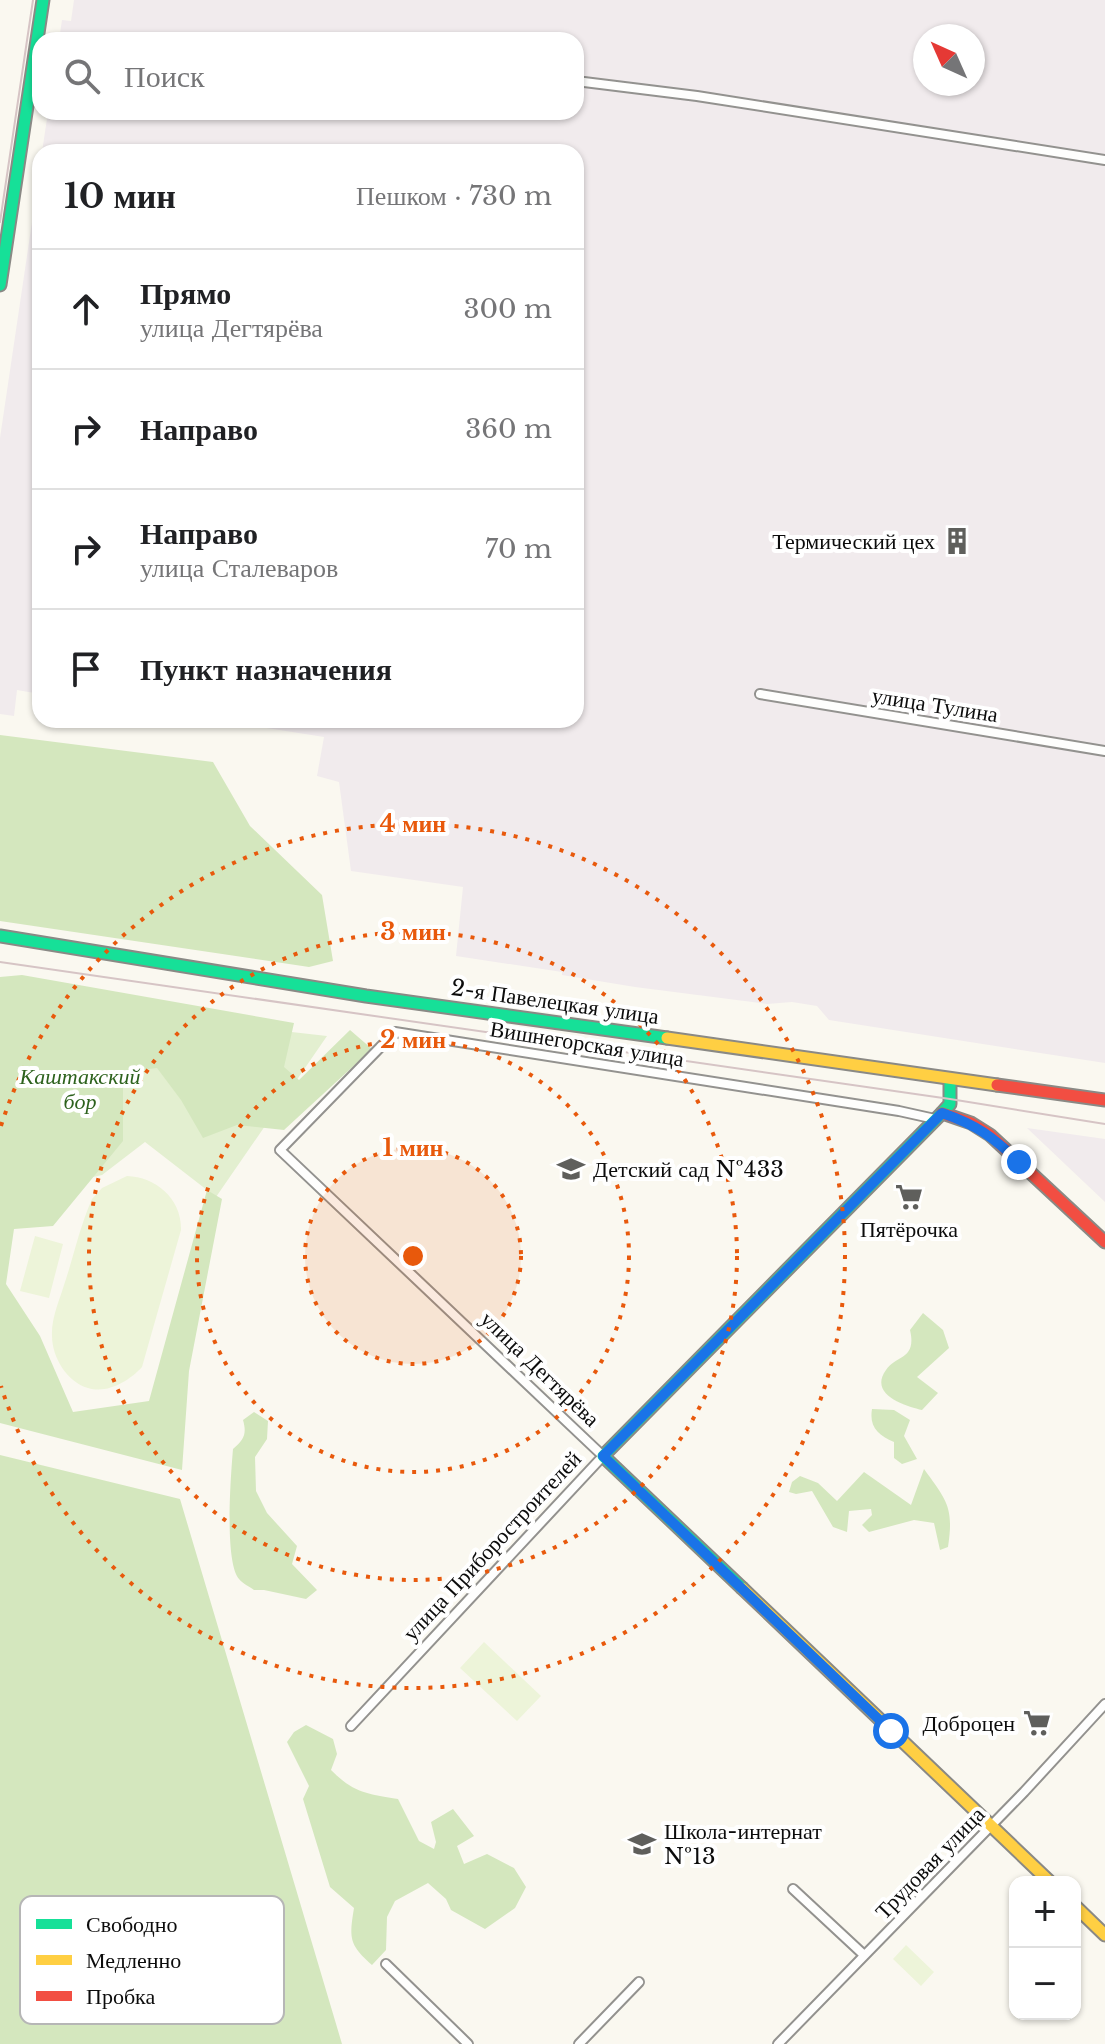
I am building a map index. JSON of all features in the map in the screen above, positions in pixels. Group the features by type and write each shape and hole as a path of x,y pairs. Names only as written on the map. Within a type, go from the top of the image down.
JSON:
{"main road":[{"path":"38,32 43,0"},
{"path":"0,285 32,73"},
{"name":"2-я Павелецкая улица","path":"0,936 366,996 1105,1100"},
{"path":"938,1116 950,1104 950,1080"},
{"path":"938,1116 971,1123 990,1135 1105,1242"},
{"name":"улица Приборостроителей","path":"603,1456 938,1116"},
{"name":"улица Дегтярёва","path":"603,1456 1044,1876"},
{"path":"1081,1912 1105,1935"}],"street":[{"path":"584,82 697,96 1105,160"},
{"name":"улица Тулина","path":"760,694 1105,751"},
{"name":"Вишнегорская улица","path":"280,1150 395,1032 938,1116"},
{"name":"улица Дегтярёва","path":"280,1150 603,1456"},
{"name":"улица Приборостроителей","path":"351,1726 603,1456"},
{"name":"Трудовая улица","path":"778,2044 991,1826 1105,1704"},
{"path":"793,1889 864,1955"},
{"path":"386,1964 468,2044"},
{"path":"579,2044 639,1982"}],"shaded area":[{"path":"74,0 1105,0 1105,1063 829,1020 817,1006 792,1002 767,1004 635,987 456,956 463,887 351,871 339,782 317,776 324,737 267,728 584,728 584,144 43,144 47,120 584,120 584,32 60,32 62,20 71,21"},
{"path":"32,222 32,693 17,690 14,716 0,714 0,438"},
{"path":"1027,1128 1105,1139 1105,1202"}],"green space":[{"path":"0,735 213,762 250,826 322,895 333,961 309,967 0,921"},
{"path":"22,975 294,1023 284,1067 299,1080 350,1030 372,1049 284,1130 237,1125 203,1138 181,1100 157,1068 123,1072 123,1141 53,1226 14,1229 6,1284 40,1336 73,1412 149,1401 207,1190 222,1199 189,1371 182,1470 0,1423 0,977"},
{"name":"Каштакский бор","path":"0,999 327,1036 216,1197 145,1142 102,1175 6,1197"},
{"path":"127,1176 148,1180 165,1192 177,1209 181,1230 142,1367 118,1385 103,1389 88,1388 80,1385 62,1368 53,1344 53,1322 92,1199 102,1188"},
{"path":"35,1236 63,1244 49,1298 20,1291"},
{"path":"923,1313 943,1330 949,1348 917,1377 938,1393 922,1410 891,1398 885,1393 882,1379 890,1365 908,1352 911,1347 910,1330"},
{"path":"872,1409 894,1410 910,1420 904,1436 917,1459 902,1464 894,1458 894,1442 876,1430"},
{"path":"254,1412 268,1421 267,1439 255,1457 256,1491 267,1513 297,1546 292,1564 317,1590 306,1599 254,1590 240,1580 234,1569 230,1537 233,1449 244,1436 243,1420"},
{"path":"0,1455 180,1499 342,2044 0,2044"},
{"path":"924,1469 943,1497 949,1513 948,1547 940,1550 934,1523 914,1520 869,1532 862,1525 872,1515 871,1509 849,1511 847,1532 833,1527 812,1491 789,1492 792,1482 800,1476 818,1483 837,1501 864,1472 911,1505"},
{"path":"484,1642 541,1696 517,1721 460,1668"},
{"path":"306,1725 333,1739 337,1754 331,1770 339,1778 362,1791 398,1799 419,1841 434,1849 436,1842 431,1822 453,1809 474,1836 457,1846 464,1864 487,1854 514,1868 526,1887 515,1908 485,1929 451,1910 446,1899 428,1883 395,1901 387,1917 386,1950 372,1965 352,1940 354,1908 330,1887 303,1799 309,1786 287,1742 294,1732"},
{"path":"906,1945 934,1972 921,1986 893,1959"}],"tram line":[{"path":"0,222 33,0"},
{"path":"0,962 1105,1124"}],"traffic: fast":[{"path":"38,32 43,0"},
{"path":"0,285 32,73"},
{"path":"0,936 366,996 667,1038"},
{"path":"742,1588 603,1456 942,1113 950,1104 950,1080"}],"traffic: slow":[{"path":"667,1038 997,1085"},
{"path":"742,1588 1044,1876"},
{"path":"1081,1912 1105,1935"}],"traffic: jam":[{"path":"997,1085 1105,1100"},
{"path":"942,1113 971,1123 990,1135 1105,1242"}],"place":[{"name":"Термический цех","path":"957,541"},
{"name":"Детский сад №433","path":"571,1169"},
{"name":"Пятёрочка","path":"909,1197"},
{"name":"Доброцен","path":"1037,1723"},
{"name":"Школа-интернат №13","path":"642,1844"}],"route":[{"path":"891,1731 603,1456 942,1113 971,1123 990,1135 1019,1162"}]}
